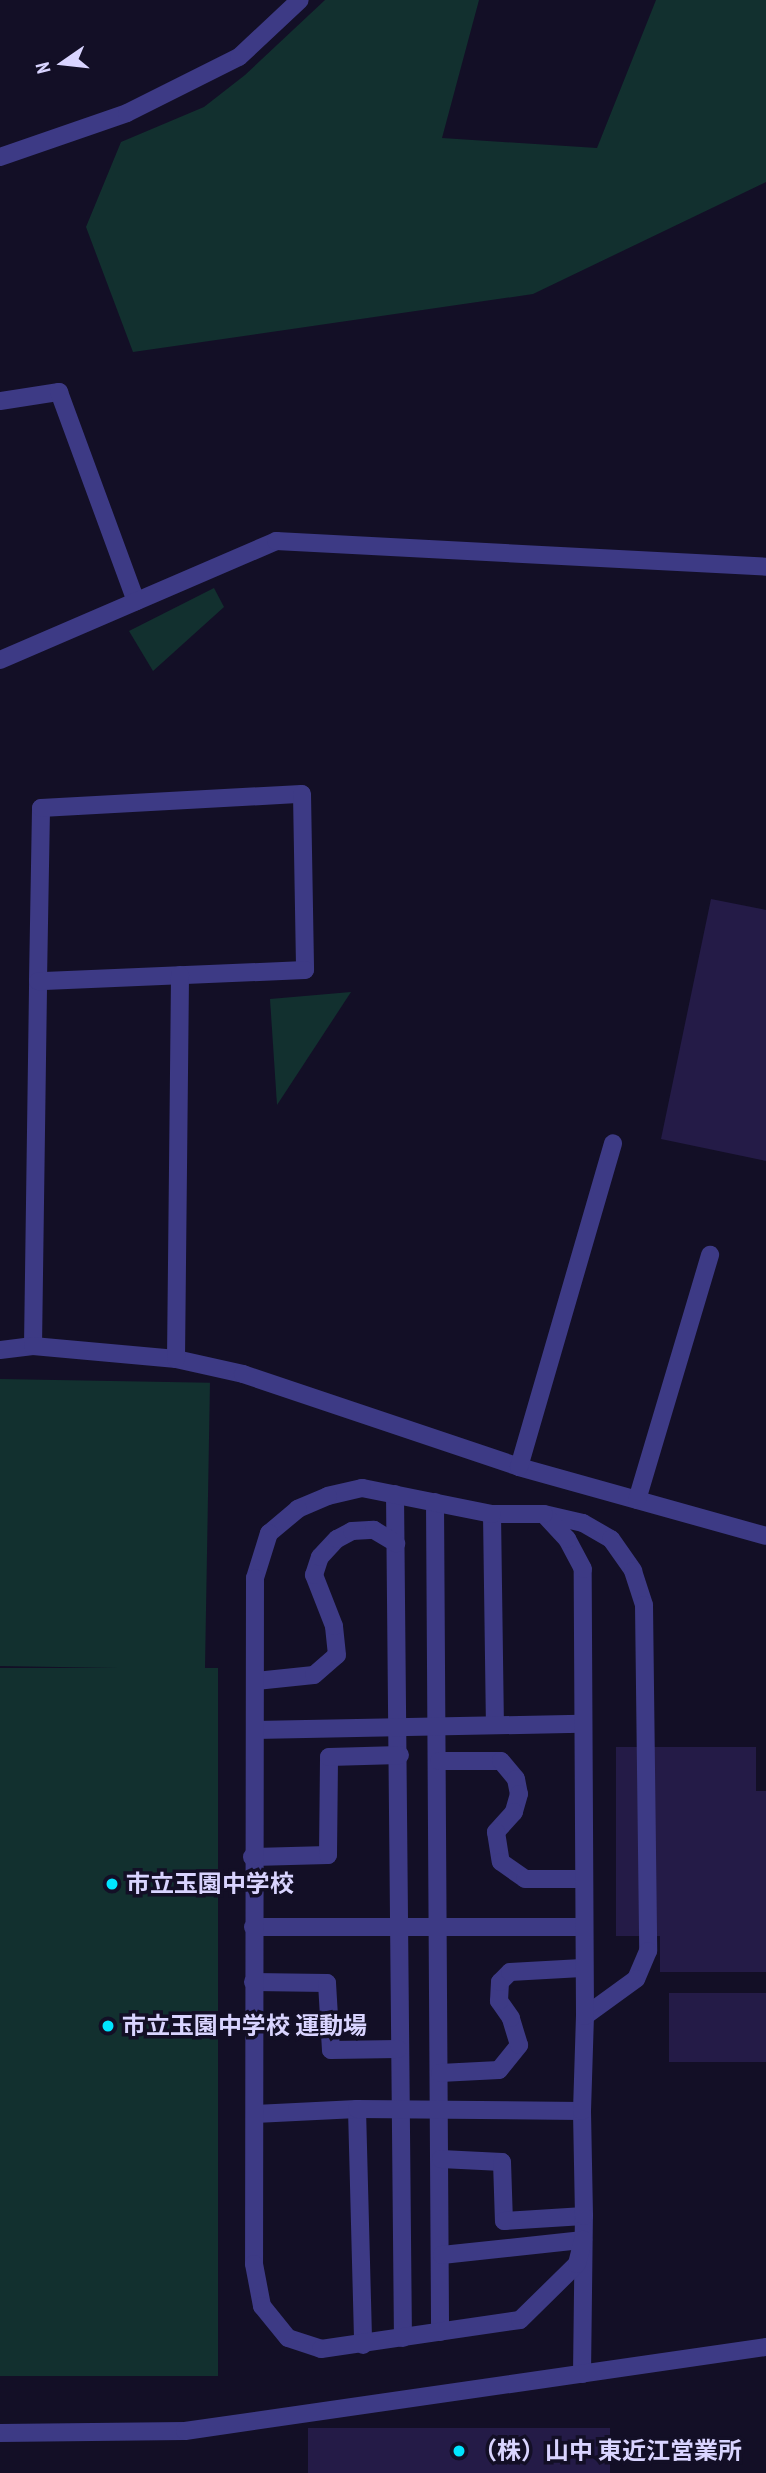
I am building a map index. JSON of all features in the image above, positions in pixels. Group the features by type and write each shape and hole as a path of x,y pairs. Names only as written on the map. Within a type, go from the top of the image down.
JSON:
{"street":[{"path":"0,157 127,113 239,57 300,0"},
{"path":"0,401 59,392 136,601"},
{"path":"0,660 276,541 766,567"},
{"path":"33,1346 38,981 41,808 302,794 305,970 38,981"},
{"path":"176,1359 180,975"},
{"path":"520,1467 613,1143"},
{"path":"637,1500 710,1255"},
{"path":"0,1350 33,1346 176,1359 243,1374 520,1467 766,1536"},
{"path":"583,2240 577,2264 520,2320 321,2349 288,2338 262,2305 254,2264 252,1857 256,1681 255,1578 269,1533 298,1509 328,1496 362,1488 492,1514 544,1514 583,1523 611,1539 633,1571 644,1605 648,1951 636,1979 584,2016"},
{"path":"395,1494 400,1727 398,2049 403,2338"},
{"path":"435,1503 440,1726 440,2332"},
{"path":"492,1514 495,1725"},
{"path":"544,1514 567,1539 583,1569 582,2374"},
{"path":"256,1681 314,1675 337,1655 334,1626 314,1575 320,1558 337,1539 352,1531 374,1530 396,1544"},
{"path":"255,1730 581,1724"},
{"path":"252,1857 328,1855 329,1757 400,1755"},
{"path":"439,1761 501,1761 516,1779 519,1794 514,1812 496,1832 501,1862 525,1879 584,1879"},
{"path":"253,1927 584,1927"},
{"path":"440,2073 499,2070 519,2045 499,2001 500,1982 510,1972 582,1968"},
{"path":"253,1982 327,1983 331,2050 398,2049"},
{"path":"255,2114 357,2109 582,2111"},
{"path":"357,2109 363,2344"},
{"path":"441,2159 502,2162 504,2221 583,2216"},
{"path":"442,2255 583,2240"},
{"path":"0,2433 185,2431 766,2347"}],"green space":[{"path":"325,0 479,0 442,138 597,148 656,0 766,0 766,182 533,294 133,352 86,227 121,142 204,107 245,75"},
{"path":"214,588 224,607 153,671 129,631"},
{"path":"351,992 277,1105 270,999"},
{"path":"0,1379 210,1383 205,1670 0,1666"},
{"name":"市立玉園中学校 運動場","path":"0,1668 218,1668 218,2376 0,2376"}],"building":[{"path":"711,899 766,910 766,1161 661,1139"},
{"path":"616,1747 756,1747 756,1791 766,1791 766,1972 660,1972 660,1936 616,1936"},
{"path":"669,1993 766,1993 766,2062 669,2062"},
{"name":"（株）山中 東近江営業所","path":"308,2428 610,2428 610,2473 308,2473"}],"place":[{"name":"市立玉園中学校","path":"112,1884"},
{"name":"市立玉園中学校 運動場","path":"108,2026"},
{"name":"（株）山中 東近江営業所","path":"459,2451"}]}
